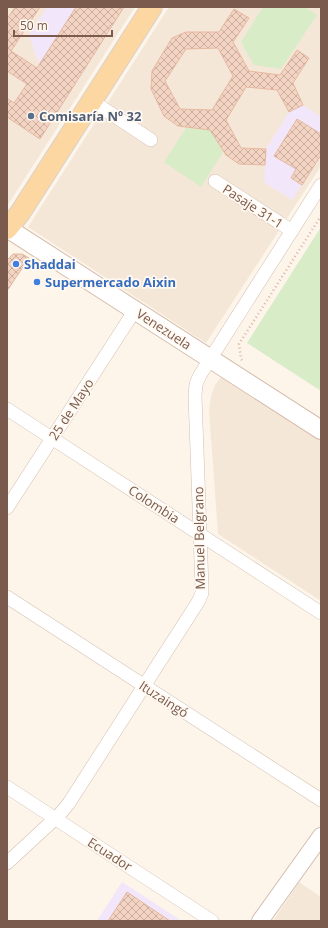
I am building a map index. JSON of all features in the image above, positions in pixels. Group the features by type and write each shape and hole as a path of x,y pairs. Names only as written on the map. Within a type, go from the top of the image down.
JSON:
{"main road":[{"path":"7,229 20,213 152,7"},
{"name":"Venezuela","path":"7,229 321,430"}],"street":[{"path":"92,101 150,140"},
{"name":"Pasaje 31-1","path":"214,181 292,231"},
{"name":"Manuel Belgrano","path":"7,862 55,818 72,799 196,606 202,588 195,389 197,379 321,185"},
{"name":"25 de Mayo","path":"7,508 134,310"},
{"name":"Colombia","path":"7,409 321,612"},
{"name":"Ituzaingó","path":"7,598 321,800"},
{"name":"Ecuador","path":"7,787 212,921"},
{"path":"260,921 321,836"}],"path":[{"path":"247,363 241,359 239,344 321,216"}],"shaded area":[{"path":"7,7 135,7 7,206"},
{"path":"47,7 124,7 58,111 23,89 39,64 29,35"},
{"path":"169,7 321,7 321,166 206,343 28,227"},
{"path":"303,105 321,117 321,155 292,200 264,182 266,149 289,112"},
{"path":"222,376 321,440 321,601 218,534 209,411 212,393 215,385"},
{"path":"122,882 182,921 97,921"},
{"path":"299,882 321,897 321,921 273,921"}],"green space":[{"path":"263,7 305,7 317,15 281,69 254,65 241,42"},
{"path":"186,128 210,130 223,152 201,187 164,162"},
{"path":"321,227 321,391 247,343"}],"building":[{"path":"15,7 40,7 11,51 37,68 76,7 124,7 40,139 7,117 7,98 14,103 27,84 7,71 7,19"},
{"path":"234,9 249,18 233,42 249,71 280,75 297,50 309,58 293,83 303,105 289,112 277,90 246,87 226,120 241,148 266,149 265,165 239,164 226,155 210,130 178,126 164,116 151,89 152,71 172,38 186,32 219,32","holes":["218,48 233,76 212,110 180,109 165,81 186,49"]},
{"path":"297,119 321,134 321,155 302,185 291,178 296,169 274,156"},
{"name":"Shaddai","path":"13,254 22,254 29,258 7,291 7,260"},
{"path":"127,892 170,921 108,921"}],"place":[{"name":"Comisaría Nº 32","path":"31,116"},
{"name":"Shaddai","path":"16,264"},
{"name":"Supermercado Aixin","path":"37,282"}]}
